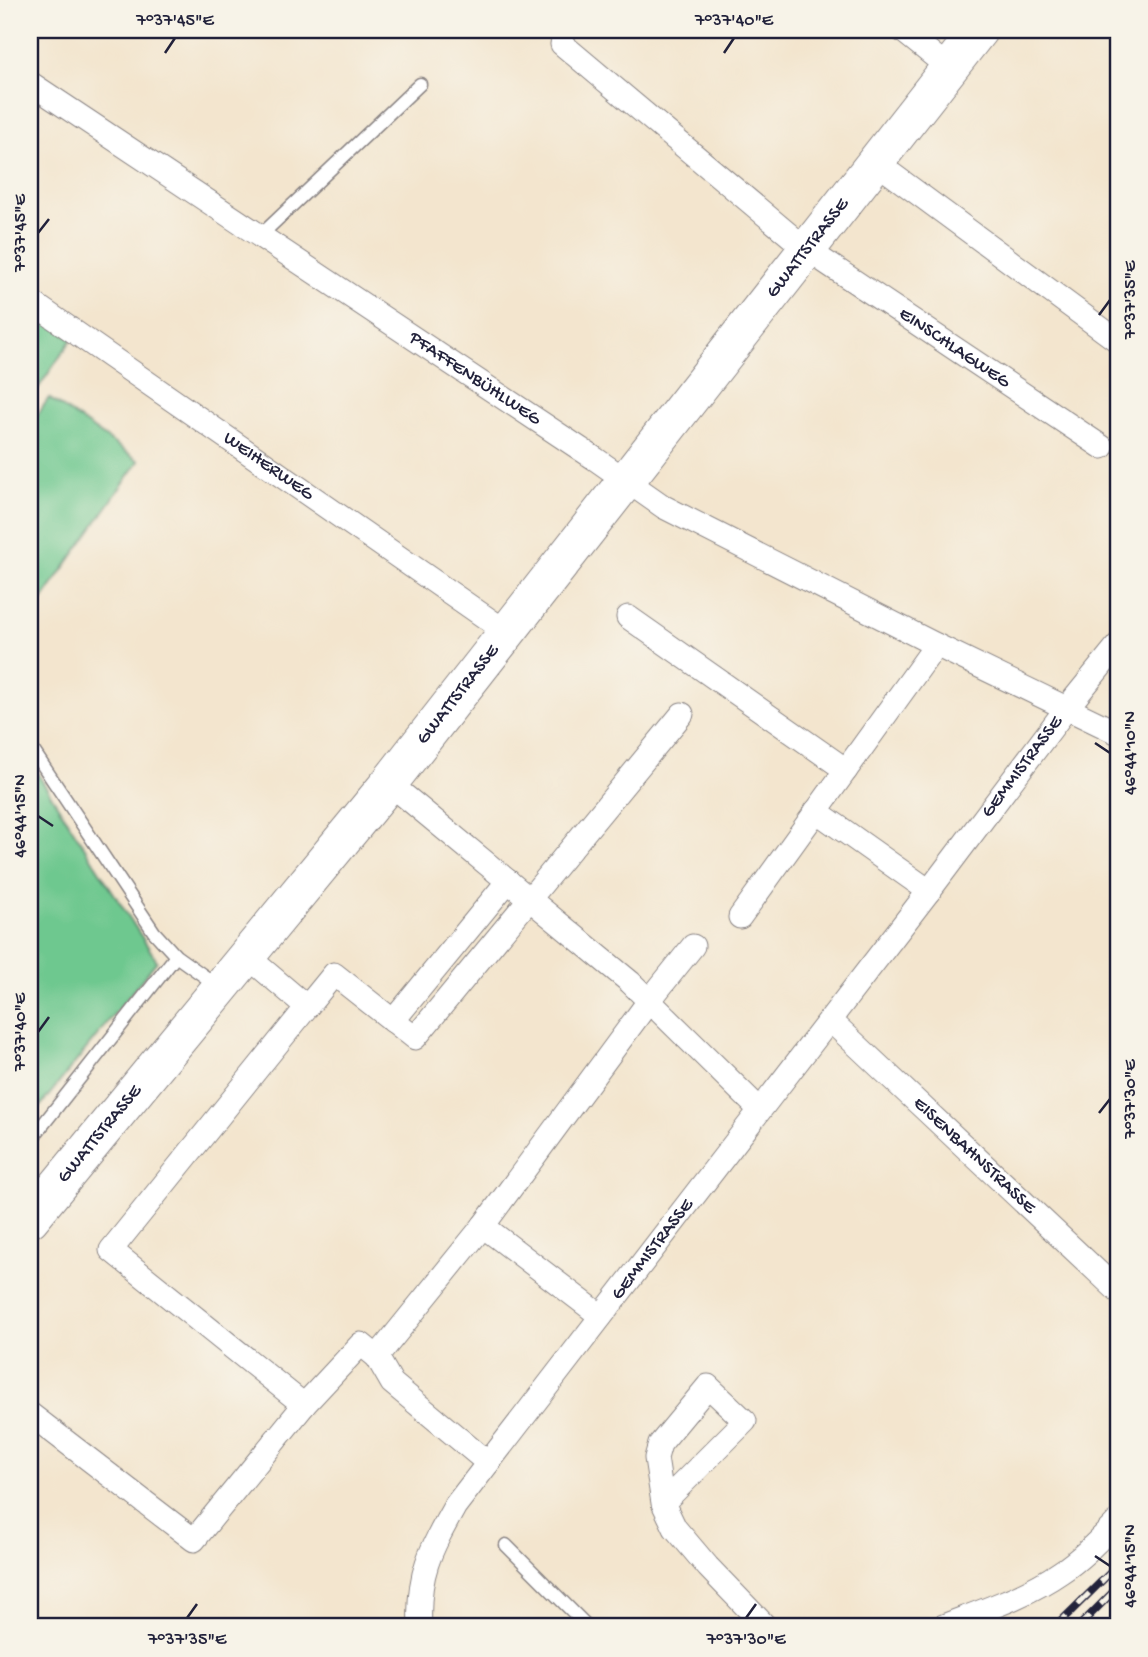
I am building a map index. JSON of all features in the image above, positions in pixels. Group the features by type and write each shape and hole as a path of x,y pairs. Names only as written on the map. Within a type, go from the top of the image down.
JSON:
{"main road":[{"name":"GWATTSTRASSE","path":"30,1219 389,783 979,30"}],"street":[{"path":"902,30 949,68"},
{"name":"EINSCHLAGWEG","path":"562,44 806,250 1102,447"},
{"name":"PFAFFENBÜHLWEG","path":"30,83 261,235 664,508 1118,733"},
{"path":"874,161 1118,341"},
{"name":"WEIHERWEG","path":"30,301 508,633"},
{"path":"628,617 845,770"},
{"path":"740,917 936,645"},
{"name":"GEMMISTRASSE","path":"420,1627 419,1599 429,1552 455,1506 1066,709 1118,645"},
{"path":"304,1405 111,1250 334,974 415,1038 682,714"},
{"path":"389,783 649,1001 760,1110"},
{"path":"816,811 929,891"},
{"path":"393,1021 508,881"},
{"path":"377,1357 483,1226 649,1001 694,946"},
{"path":"247,957 307,1007"},
{"name":"EISENBAHNSTRASSE","path":"830,1020 1118,1291"},
{"path":"483,1226 601,1316"},
{"path":"30,1414 194,1540 304,1405 361,1344 377,1357 392,1383 488,1463"},
{"path":"663,1503 745,1421 708,1386 660,1444 656,1458 663,1503 675,1528 766,1627"},
{"path":"941,1627 1029,1590 1060,1573 1089,1550 1118,1521"}],"lane":[{"path":"261,235 420,84"},
{"path":"30,746 154,932 176,956 221,989"},
{"path":"30,1141 176,956"},
{"path":"506,1545 588,1627"}],"green space":[{"path":"30,310 72,339 30,400"},
{"path":"49,398 139,461 30,617 30,426"},
{"path":"30,762 157,961 30,1119"}],"railway":[{"path":"1055,1627 1118,1565"},
{"path":"1078,1627 1118,1587"}]}
